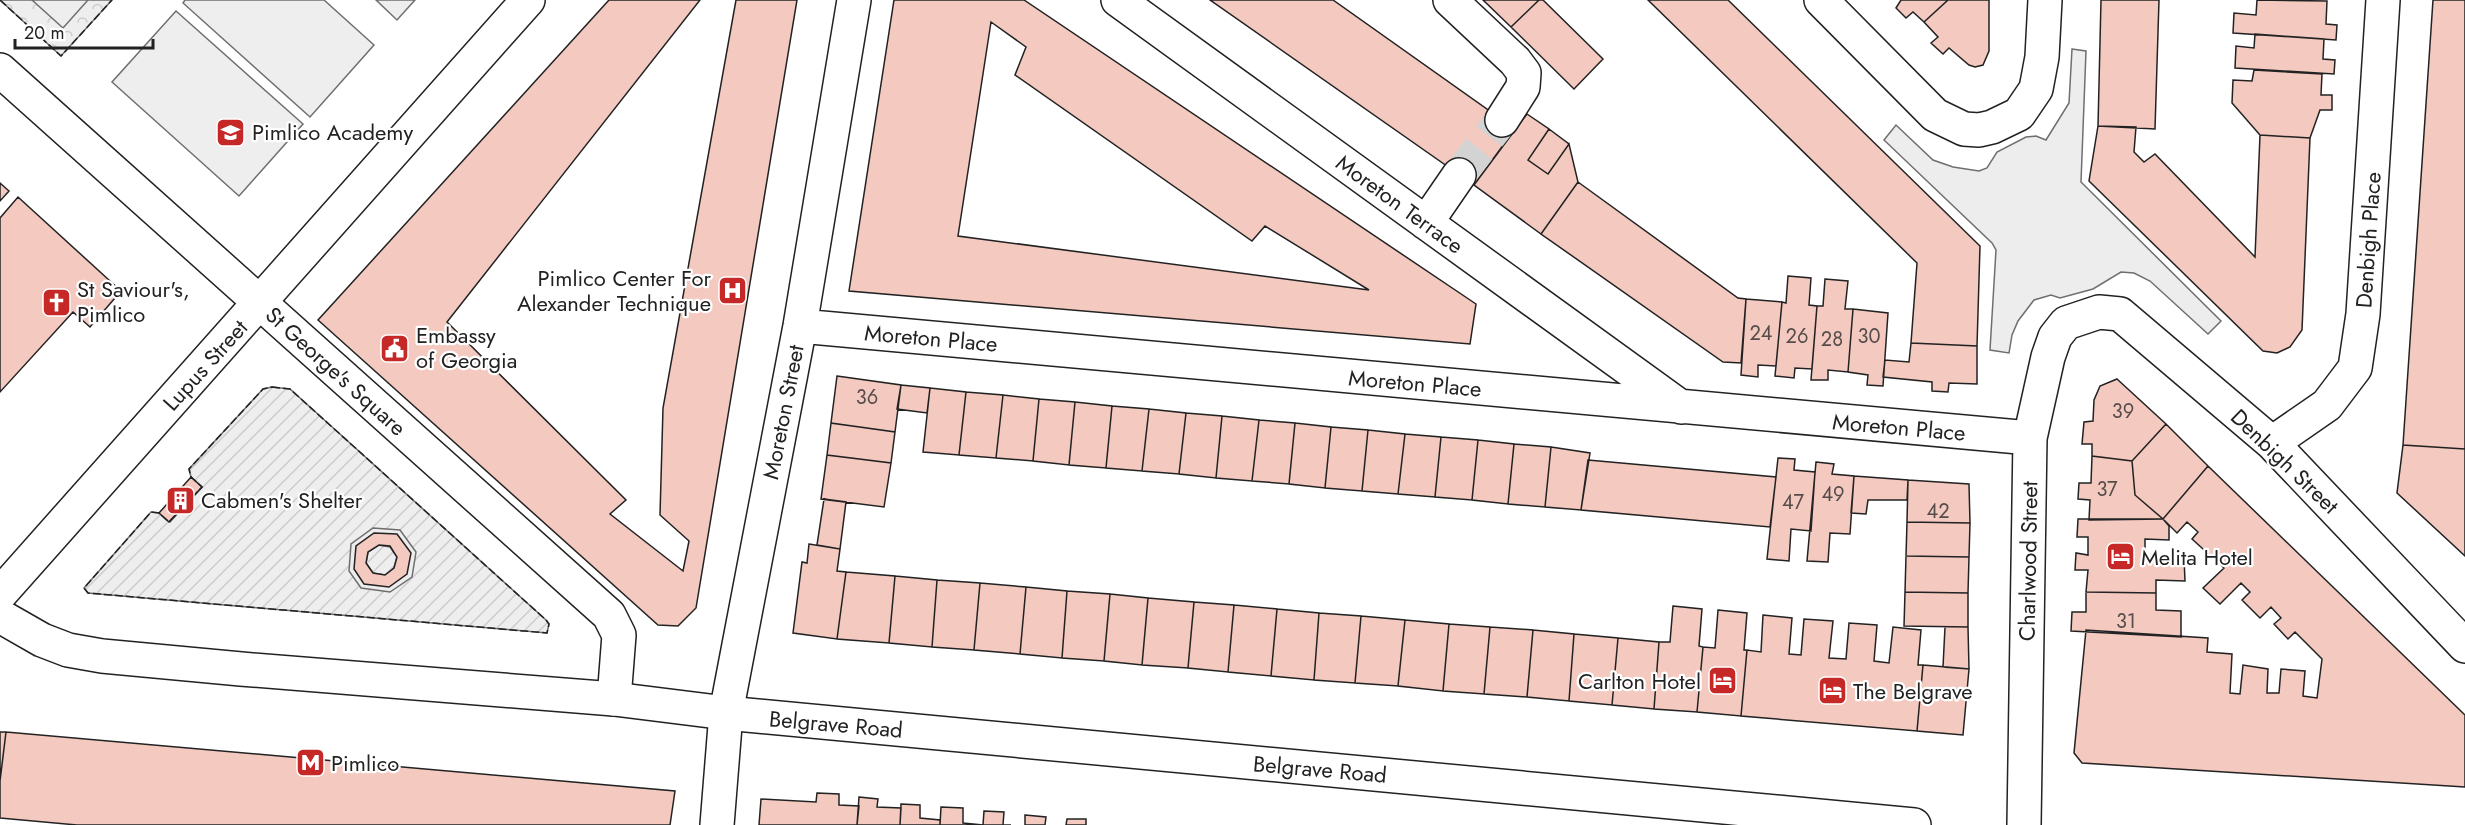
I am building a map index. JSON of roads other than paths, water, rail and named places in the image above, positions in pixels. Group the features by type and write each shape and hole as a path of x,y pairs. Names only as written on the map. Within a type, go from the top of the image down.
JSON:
{"street":[{"name":"Lupus Street","path":"0,594 528,0"},
{"name":"Moreton Street","path":"717,825 726,714 800,326 854,0"},
{"name":"Moreton Terrace","path":"1118,0 1682,408"},
{"path":"1450,0 1515,61 1524,73 1523,87 1502,120"},
{"path":"1821,0 1935,115 1964,129 1979,130 2019,114 2036,89 2042,57 2045,0"},
{"name":"Denbigh Place","path":"2272,443 2327,405 2355,368 2363,314 2383,0"},
{"name":"St George's Square","path":"0,70 609,615 619,635 614,699"},
{"path":"1426,223 1459,175"},
{"name":"Denbigh Street","path":"2084,317 2099,312 2120,314 2272,443 2465,646"},
{"name":"Charlwood Street","path":"2024,825 2030,438 2048,357 2055,337 2066,323 2084,317"},
{"name":"Moreton Place","path":"800,326 2030,438"},
{"path":"0,616 19,629 59,647 102,656 614,699 726,714"},
{"name":"Belgrave Road","path":"726,714 1914,825"}],"tunnel":[{"path":"1459,175 1502,120"}],"place":[{"name":"Pimlico Academy","path":"231,132"},
{"name":"Pimlico Center For Alexander Technique","path":"732,291"},
{"name":"St Saviour's, Pimlico","path":"56,302"},
{"name":"Embassy of Georgia","path":"395,348"},
{"name":"Cabmen's Shelter","path":"180,500"},
{"name":"Melita Hotel","path":"2120,557"},
{"name":"Carlton Hotel","path":"1722,681"},
{"name":"The Belgrave","path":"1832,691"},
{"name":"Pimlico","path":"310,763"}]}
